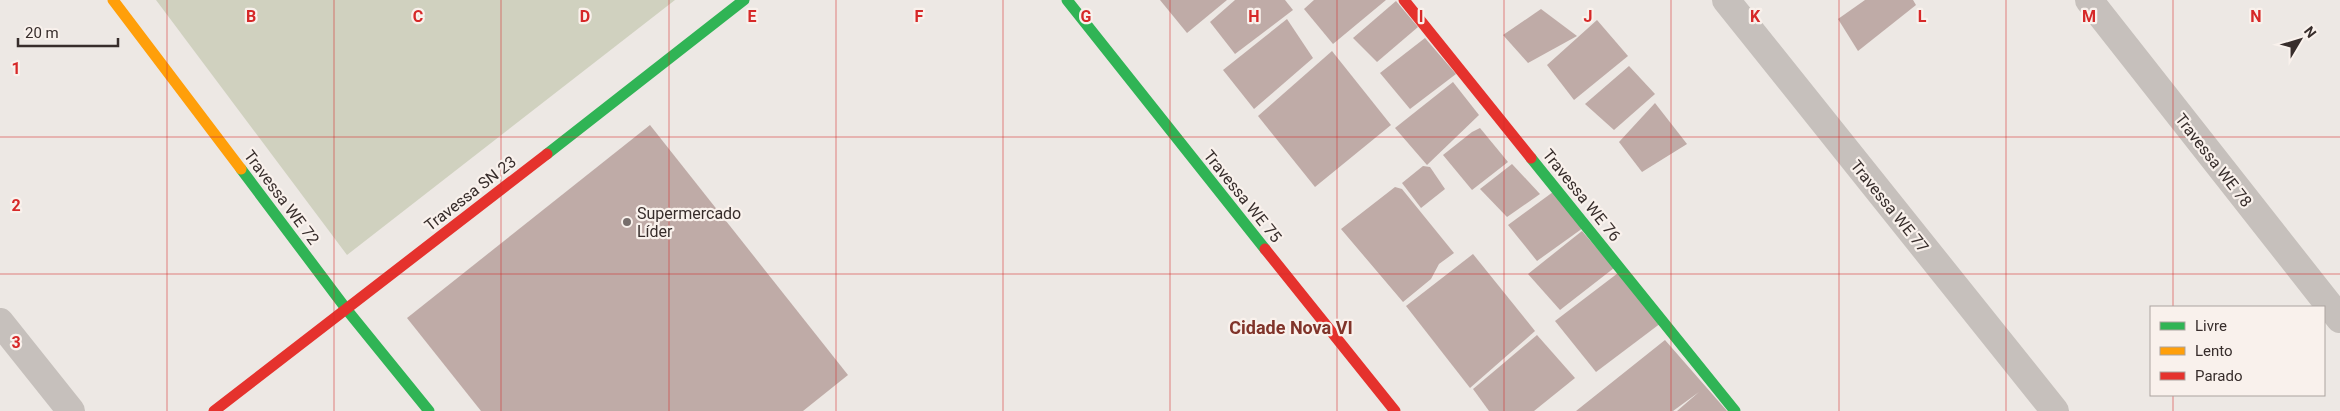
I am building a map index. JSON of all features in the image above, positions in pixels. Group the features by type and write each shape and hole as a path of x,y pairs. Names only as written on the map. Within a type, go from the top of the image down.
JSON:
{"street":[{"name":"Travessa WE 72","path":"113,0 347,310 429,411"},
{"name":"Travessa SN 23","path":"214,411 347,310 744,0"},
{"name":"Travessa WE 75","path":"1067,0 1395,411"},
{"name":"Travessa WE 76","path":"1404,0 1735,411"},
{"name":"Travessa WE 77","path":"1726,0 2055,411"},
{"name":"Travessa WE 78","path":"2089,0 2340,319"},
{"path":"0,322 71,411"}],"green space":[{"path":"156,0 675,0 347,255"}],"building":[{"path":"1160,0 1227,0 1187,33"},
{"path":"1235,0 1285,0 1293,10 1235,54 1210,22"},
{"path":"1314,0 1386,0 1333,44 1304,9"},
{"path":"1865,0 1913,0 1916,5 1858,51 1838,19"},
{"path":"1396,1 1418,27 1377,62 1353,38"},
{"path":"1541,9 1577,36 1528,63 1503,35"},
{"path":"1287,19 1313,58 1254,109 1223,70"},
{"path":"1597,20 1628,56 1574,100 1547,65"},
{"path":"1425,38 1456,74 1410,109 1380,73"},
{"path":"1332,51 1391,125 1315,187 1258,116"},
{"path":"1629,66 1655,94 1614,130 1585,104"},
{"path":"1453,82 1479,115 1427,165 1395,128"},
{"path":"1655,103 1687,144 1642,172 1619,142"},
{"name":"Supermercado Líder","path":"650,125 848,375 803,411 481,411 407,318"},
{"path":"1480,128 1508,162 1472,190 1443,155"},
{"path":"1512,164 1540,194 1507,217 1480,189"},
{"path":"1423,166 1430,167 1445,189 1421,208 1402,183"},
{"path":"1395,187 1402,189 1454,253 1439,264 1431,279 1403,302 1341,229"},
{"path":"1553,192 1583,228 1537,261 1508,225"},
{"path":"1582,231 1614,268 1560,310 1528,274"},
{"path":"1473,254 1535,331 1470,388 1406,306"},
{"path":"1618,273 1661,323 1596,372 1555,321"},
{"path":"1537,335 1575,378 1534,411 1489,411 1473,389"},
{"path":"1665,340 1727,411 1677,411 1699,392 1673,411 1576,411"}],"traffic: fast":[{"path":"547,154 744,0"},
{"path":"1067,0 1265,249"},
{"path":"1531,158 1735,411"},
{"path":"241,169 347,310 429,411"}],"traffic: slow":[{"path":"113,0 241,169"}],"traffic: jam":[{"path":"1404,0 1531,158"},
{"path":"214,411 547,154"},
{"path":"1265,249 1395,411"}],"place":[{"name":"Supermercado Líder","path":"627,222"}],"district":[{"name":"Cidade Nova VI","path":"1291,328"}]}
